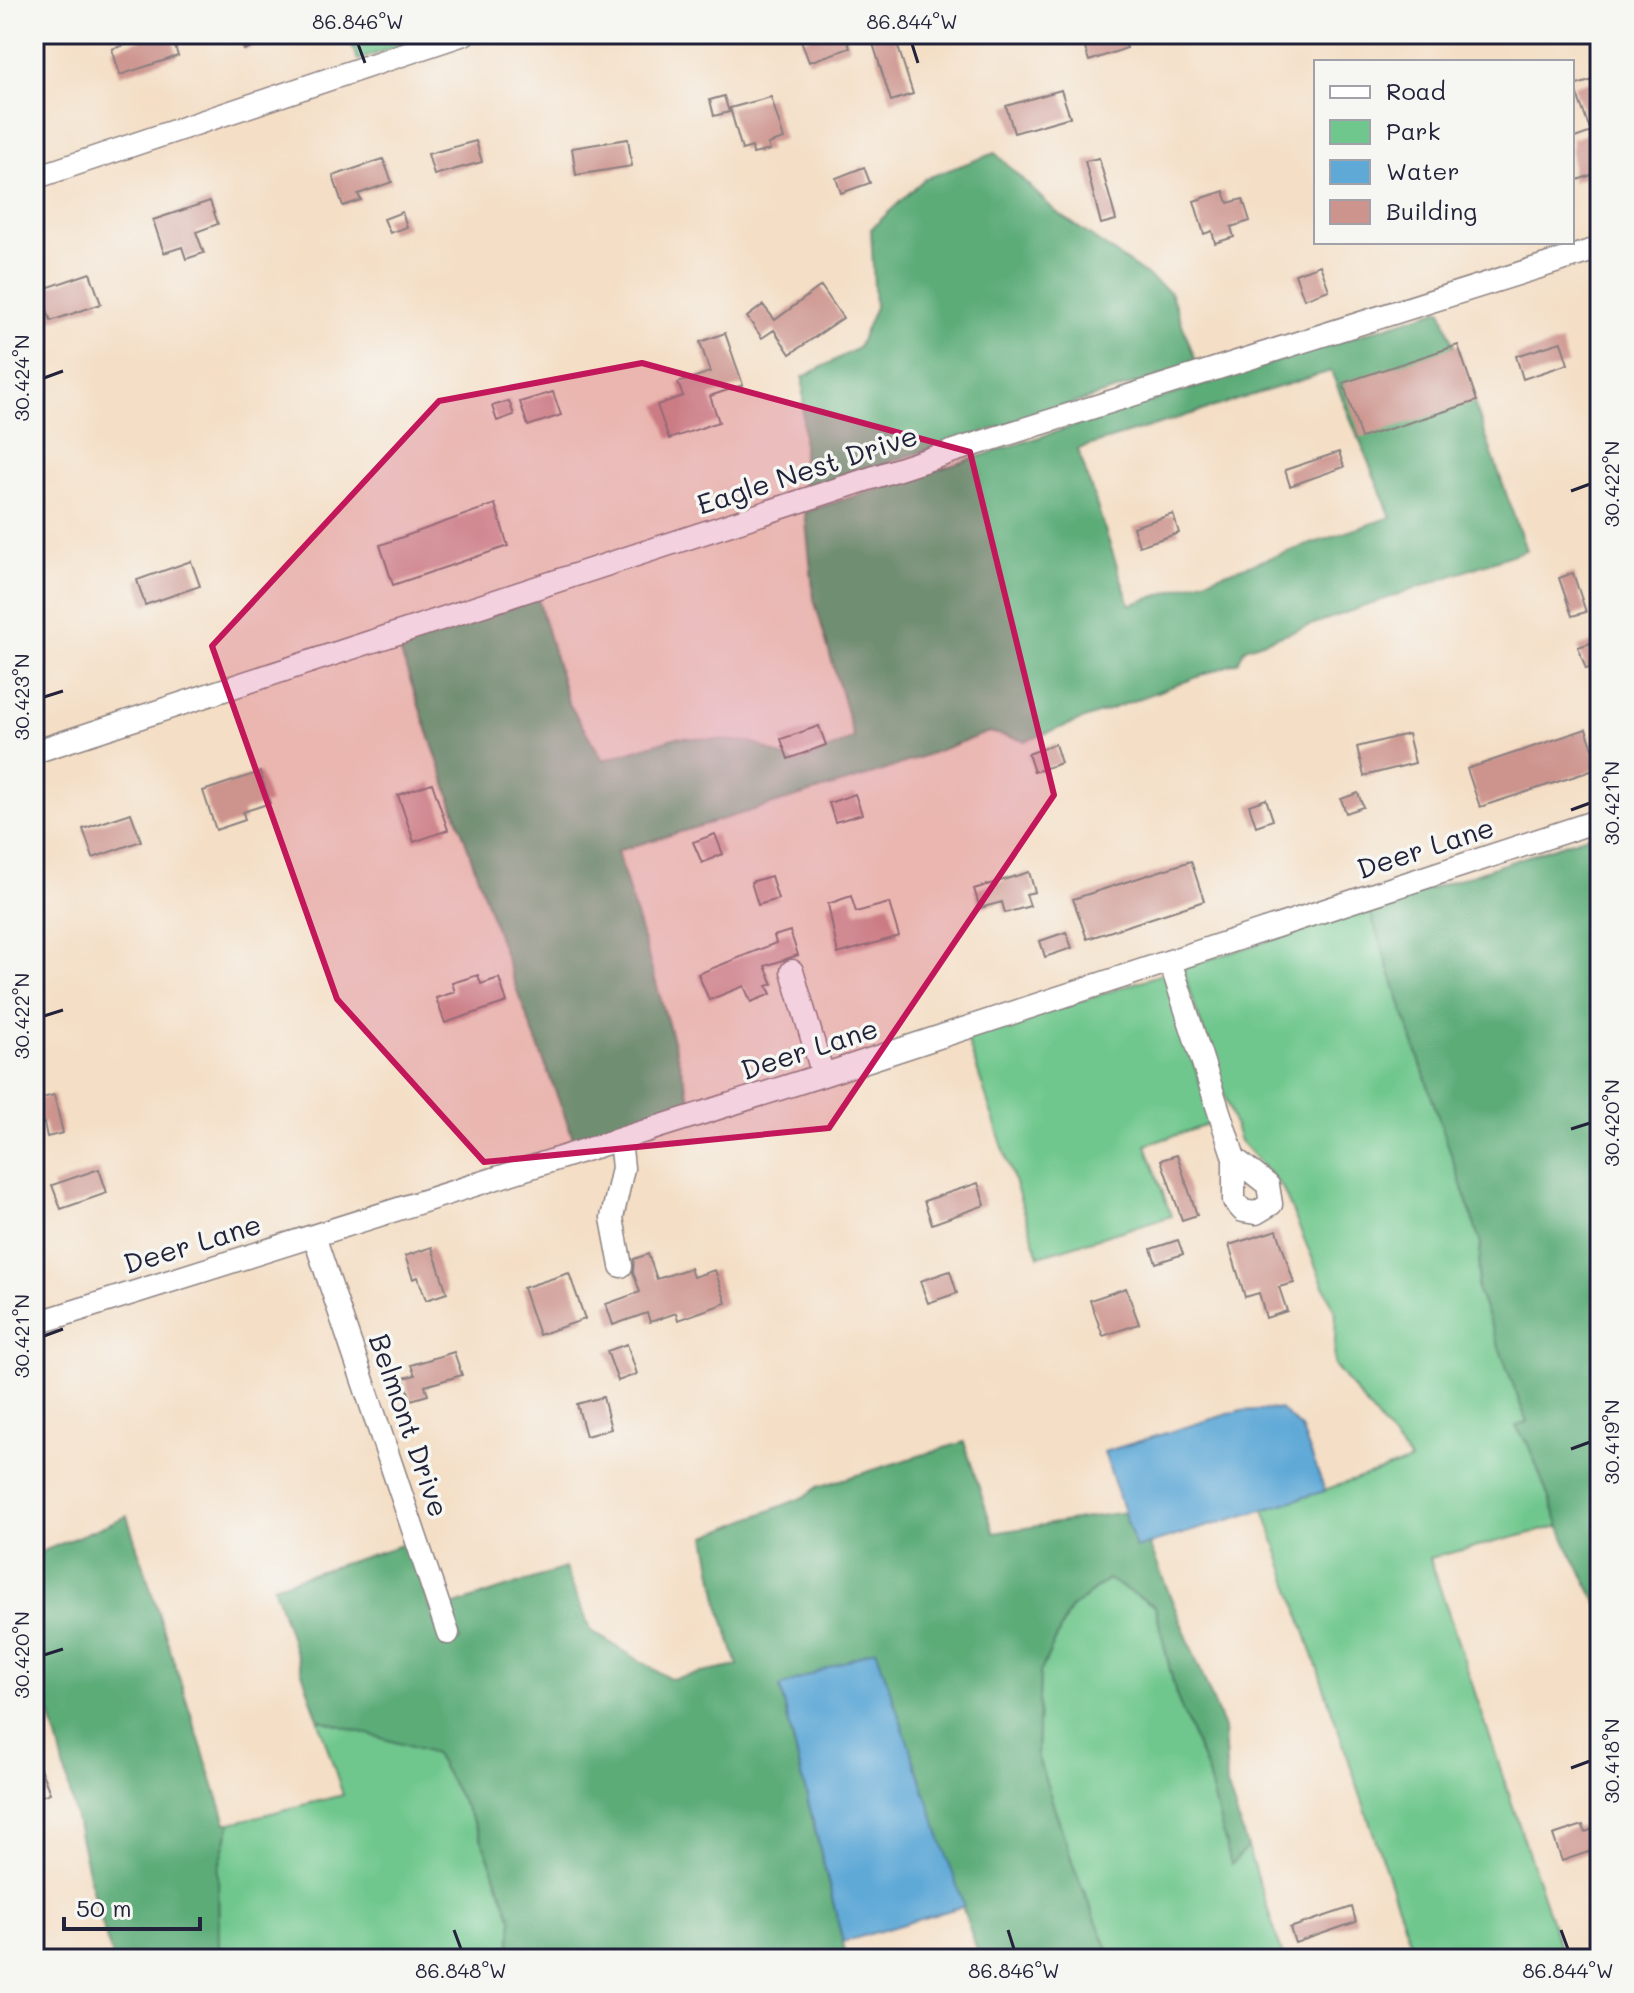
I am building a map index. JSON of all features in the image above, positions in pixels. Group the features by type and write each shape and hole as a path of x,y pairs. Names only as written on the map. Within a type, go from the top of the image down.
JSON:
{"street":[{"path":"34,178 464,34"},
{"name":"Eagle Nest Drive","path":"34,752 960,449 1600,248"},
{"name":"Deer Lane","path":"34,1324 823,1075 1600,820"},
{"path":"1170,961 1234,1158"},
{"path":"792,971 823,1075"},
{"path":"620,1139 623,1168 612,1218 621,1266"},
{"name":"Belmont Drive","path":"314,1236 448,1633"}],"highlighted area":[{"path":"642,363 970,452 1054,795 829,1128 484,1162 337,999 212,646 439,401"}],"green space":[{"path":"348,34 432,34 358,60"},
{"path":"995,153 1055,211 1170,292 1197,364 803,490 803,377 858,348 875,307 871,229 924,179"},
{"path":"1441,309 1526,550 1245,648 1238,662 1025,741 989,732 880,772 617,851 692,1105 575,1143 515,985 398,645 538,599 568,702 603,760 677,737 752,742 797,764 854,738 814,599 805,512","holes":["1331,371 1391,517 1130,605 1078,449"]},
{"path":"1600,832 1600,1608 1568,1547 1528,1444 1516,1426 1527,1422 1477,1288 1481,1244 1369,909"},
{"path":"1369,909 1481,1244 1477,1288 1528,1422 1516,1427 1528,1444 1560,1526 1430,1558 1564,1959 1416,1959 1264,1510 1411,1461 1334,1365 1336,1314 1282,1187 1240,1141 1182,968"},
{"path":"1165,973 1213,1123 1146,1145 1171,1216 1039,1256 967,1039"},
{"path":"964,1442 994,1533 1124,1512 1136,1548 1149,1544 1224,1728 1227,1785 1247,1847 1231,1865 1207,1771 1176,1695 1155,1606 1108,1579 1070,1609 1040,1673 1037,1755 1075,1870 1112,1959 980,1959 875,1650 780,1688 847,1959 509,1959 512,1919 478,1830 435,1754 318,1719 273,1586 408,1543 444,1646 460,1640 449,1607 565,1568 591,1631 670,1679 738,1666 719,1605 706,1536 804,1497 818,1487"},
{"path":"127,1516 226,1823 231,1823 218,1870 219,1959 113,1959 95,1902 59,1745 34,1660 34,1555"},
{"path":"1108,1579 1155,1606 1176,1695 1207,1771 1232,1864 1247,1847 1284,1959 1112,1959 1075,1870 1037,1755 1040,1673 1070,1609"},
{"path":"318,1719 435,1754 478,1830 512,1919 509,1959 219,1959 218,1870 231,1823 343,1795"}],"water":[{"path":"1280,1409 1301,1428 1325,1491 1136,1548 1104,1452 1238,1411"},
{"path":"876,1649 964,1906 843,1942 780,1687"}],"building":[{"path":"159,34 171,34 178,56 120,75 112,49"},
{"path":"238,34 282,34 282,36 244,50"},
{"path":"819,34 845,34 850,48 809,62 801,40"},
{"path":"870,34 894,34 913,94 891,101"},
{"path":"1097,34 1122,34 1127,48 1089,61 1082,39"},
{"path":"1593,80 1600,99 1600,124 1589,127 1574,86"},
{"path":"1061,90 1070,117 1014,133 1006,106"},
{"path":"724,96 729,112 714,116 710,100"},
{"path":"771,97 784,139 768,144 770,150 753,154 752,147 742,150 730,108"},
{"path":"1594,131 1600,148 1600,172 1574,181 1574,138"},
{"path":"628,139 632,166 576,175 572,148"},
{"path":"476,141 482,162 434,175 428,154"},
{"path":"1099,158 1116,220 1101,224 1085,161"},
{"path":"383,159 392,182 358,194 361,200 343,206 333,176"},
{"path":"864,167 870,183 841,193 836,178"},
{"path":"1224,191 1228,203 1243,199 1250,221 1231,227 1234,237 1215,243 1212,231 1204,234 1194,201"},
{"path":"210,201 218,224 196,232 204,253 186,259 182,247 164,253 153,220"},
{"path":"402,212 407,227 390,233 384,219"},
{"path":"1320,265 1329,290 1304,299 1295,274"},
{"path":"90,273 101,304 51,321 40,290"},
{"path":"821,286 843,318 790,354 774,330 762,338 747,317 763,305 775,320"},
{"path":"725,333 743,385 710,396 719,422 669,439 657,405 683,396 678,383 710,372 700,342"},
{"path":"1561,342 1568,364 1523,379 1516,356"},
{"path":"1458,345 1477,401 1361,438 1343,383"},
{"path":"553,392 561,415 528,426 520,402"},
{"path":"509,401 514,415 497,421 492,406"},
{"path":"1339,452 1344,467 1290,486 1285,470"},
{"path":"495,504 508,546 393,585 380,545"},
{"path":"1173,514 1179,533 1139,546 1133,527"},
{"path":"191,561 200,586 145,605 137,580"},
{"path":"1573,573 1586,612 1572,616 1559,578"},
{"path":"1600,640 1600,665 1586,669 1578,647"},
{"path":"819,726 826,745 788,759 781,739"},
{"path":"1586,729 1600,768 1480,807 1467,769"},
{"path":"1408,734 1415,763 1364,776 1357,747"},
{"path":"1055,744 1061,763 1034,772 1028,754"},
{"path":"260,772 270,803 243,812 245,820 216,830 203,791"},
{"path":"432,783 448,830 414,842 398,795"},
{"path":"1358,793 1363,807 1346,813 1341,799"},
{"path":"855,794 862,814 835,822 829,803"},
{"path":"1266,799 1273,820 1256,826 1249,805"},
{"path":"131,813 141,841 93,858 83,829"},
{"path":"715,834 723,854 702,863 693,842"},
{"path":"1191,861 1204,901 1087,939 1073,899"},
{"path":"1029,872 1035,892 1026,894 1030,906 1005,913 1002,902 980,908 974,889"},
{"path":"771,876 778,899 758,905 751,882"},
{"path":"851,896 856,912 889,903 899,936 838,954 828,904"},
{"path":"790,931 798,955 765,966 773,984 767,986 771,994 751,1002 744,986 709,1000 698,974 776,943 774,936"},
{"path":"1066,932 1072,948 1045,957 1040,941"},
{"path":"478,975 481,984 499,978 507,1002 445,1023 436,998 455,992 452,983"},
{"path":"54,1095 63,1133 47,1137 44,1123 34,1127 34,1100"},
{"path":"1177,1155 1197,1215 1182,1220 1161,1160"},
{"path":"99,1169 107,1193 61,1209 52,1185"},
{"path":"978,1183 985,1205 932,1224 924,1201"},
{"path":"1277,1230 1294,1283 1279,1287 1287,1311 1266,1318 1259,1293 1245,1297 1229,1245"},
{"path":"1178,1240 1183,1254 1156,1263 1151,1249"},
{"path":"432,1247 447,1293 426,1300 418,1277 413,1279 405,1256"},
{"path":"648,1254 657,1279 690,1268 693,1277 715,1270 726,1303 678,1320 676,1313 650,1322 647,1313 613,1325 606,1304 640,1292 633,1272 634,1259"},
{"path":"950,1271 957,1293 928,1303 920,1281"},
{"path":"569,1273 585,1319 539,1335 523,1288"},
{"path":"1126,1288 1139,1324 1103,1336 1090,1300"},
{"path":"627,1344 637,1374 618,1381 607,1351"},
{"path":"454,1352 462,1375 425,1386 428,1395 411,1400 404,1378 415,1375 411,1365"},
{"path":"603,1397 611,1429 586,1436 577,1404"},
{"path":"34,1753 50,1793 34,1799"},
{"path":"1583,1825 1585,1832 1600,1827 1600,1848 1562,1861 1553,1835"},
{"path":"1352,1907 1356,1922 1295,1943 1290,1928"}]}
